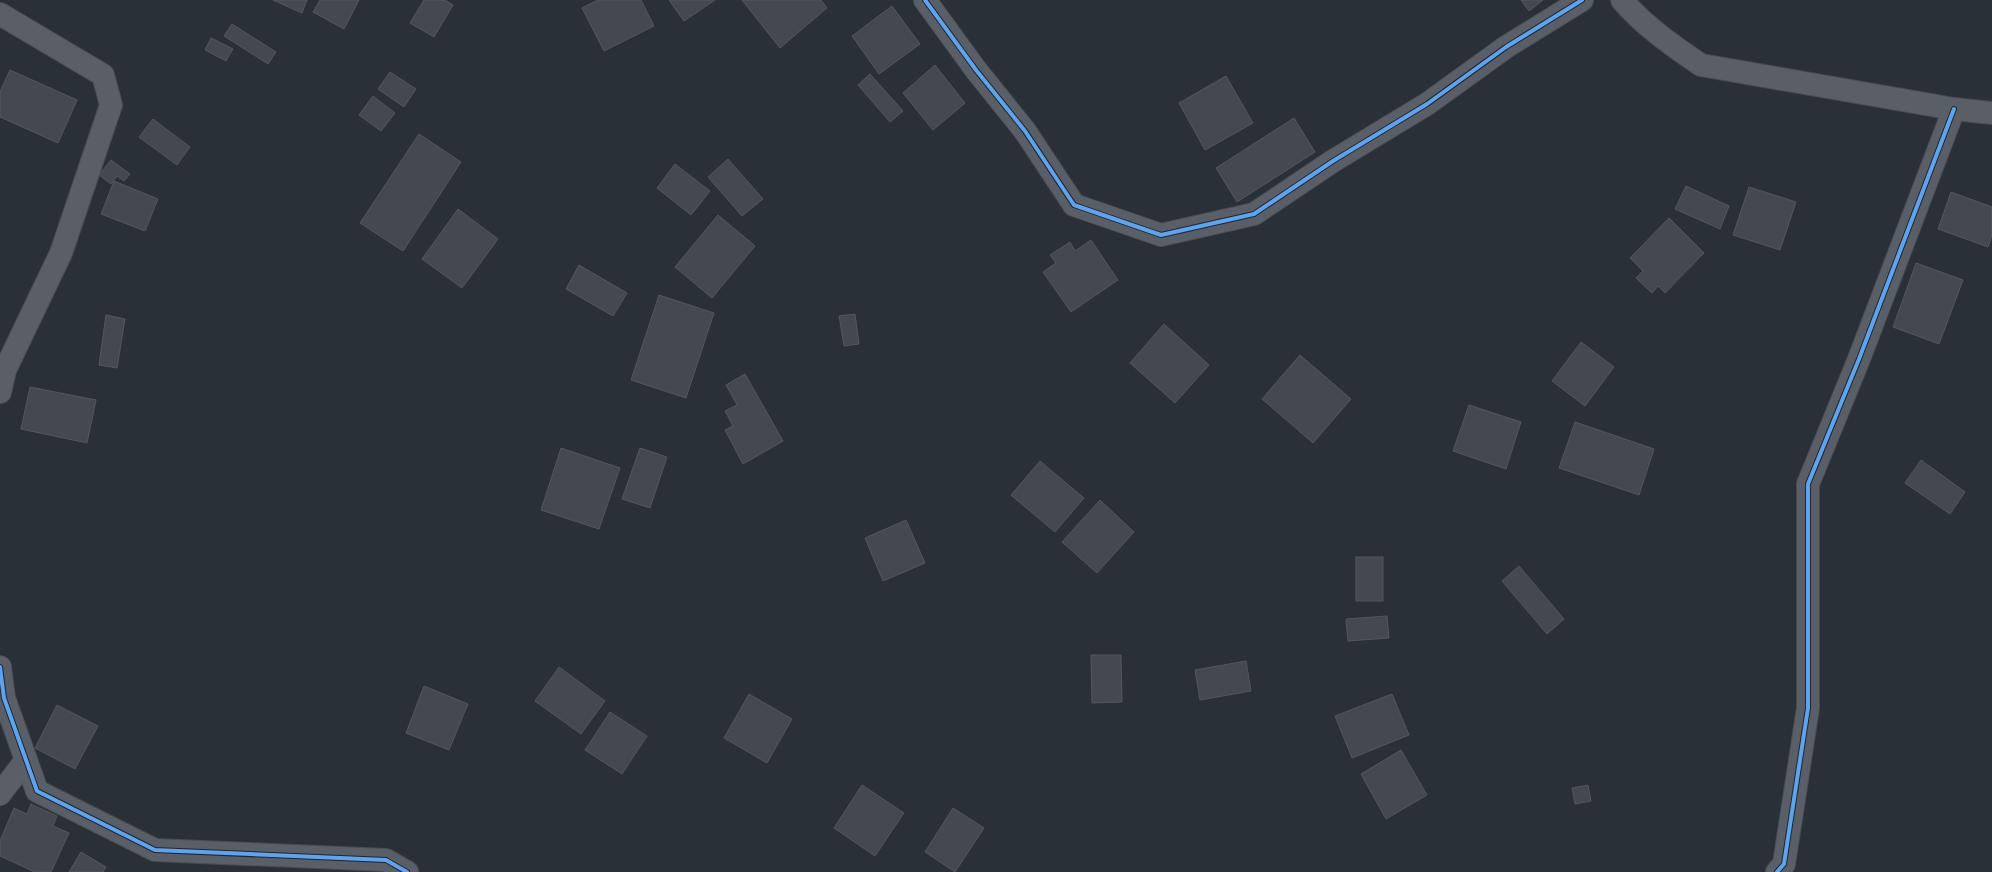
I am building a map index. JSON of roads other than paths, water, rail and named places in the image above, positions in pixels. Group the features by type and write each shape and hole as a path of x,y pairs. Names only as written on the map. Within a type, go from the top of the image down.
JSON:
{"street":[{"path":"925,0 976,70 1025,131 1074,205 1161,235 1254,214 1333,161 1427,104 1506,47 1582,0"},
{"path":"1622,0 1633,13 1666,41 1701,65 1954,109 1992,112"},
{"path":"0,14 103,74 111,105 61,253 5,370 0,392"},
{"path":"1777,872 1784,864 1808,708 1808,484 1859,359 1954,109"},
{"path":"0,667 4,698 37,791 155,850 386,860 407,872"},
{"path":"0,794 26,760"}]}
